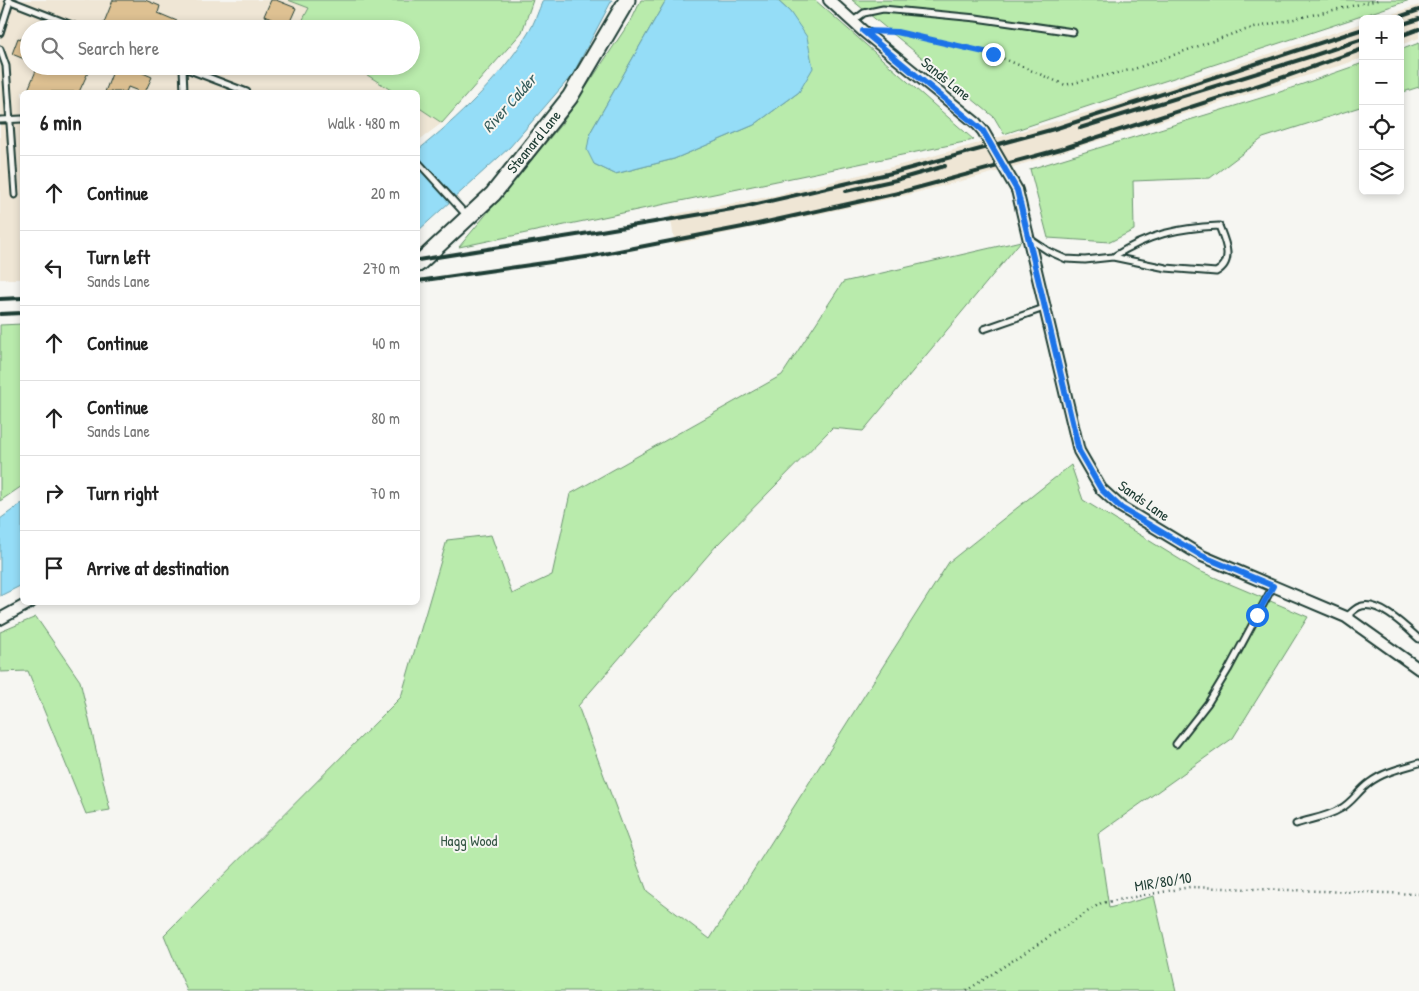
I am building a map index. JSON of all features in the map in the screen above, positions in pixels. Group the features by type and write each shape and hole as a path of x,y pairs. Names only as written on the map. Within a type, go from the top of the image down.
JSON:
{"street":[{"name":"Steanard Lane","path":"420,262 464,213 493,194 570,98 627,0"},
{"name":"Sands Lane","path":"829,0 863,31 976,123 983,131 1017,190 1079,451 1101,489 1121,508 1202,556 1346,617 1419,669"},
{"path":"0,618 25,605"}],"lane":[{"path":"0,33 9,0 59,20"},
{"path":"853,21 864,13 883,10 976,18 1073,32"},
{"path":"0,49 6,66 14,195"},
{"path":"182,75 184,90"},
{"path":"202,75 242,90"},
{"path":"0,120 20,119"},
{"path":"420,164 464,213"},
{"path":"1027,238 1066,259 1085,260 1113,257 1166,268 1216,272 1222,269 1228,259 1226,241 1219,226 1170,231 1146,238 1113,257"},
{"path":"984,330 1044,308"},
{"path":"1176,744 1208,703 1273,586"},
{"path":"1346,617 1358,607 1368,605 1383,609 1419,639"},
{"path":"1296,824 1333,813 1352,801 1374,779 1419,763"}],"path":[{"path":"863,31 897,32 993,54 1064,85 1134,69 1241,31 1378,0"},
{"name":"MIR/80/10","path":"966,991 1101,903 1190,887 1419,894"}],"shaded area":[{"path":"0,0 288,0 309,8 303,20 20,20 20,75 367,75 391,90 20,90 20,279 0,279"},
{"path":"1419,5 1419,38 1404,44 1404,15 1389,15"},
{"path":"1359,24 1359,59 1345,64 1000,171 907,195 675,244 670,215 773,196 908,163 1117,104"},
{"path":"420,108 442,123 420,140"}],"green space":[{"path":"288,0 533,0 522,32 442,123 420,108 420,90 391,90 367,75 420,75 420,20 303,20 309,8"},
{"path":"641,0 666,0 590,133 594,164 615,174 674,159 754,125 799,92 790,12 777,0 815,0 974,140 459,247 563,122 633,17"},
{"path":"852,0 1410,0 1365,15 1359,15 1359,17 1004,134 994,117"},
{"path":"1419,43 1419,87 1404,92 1404,60 1404,49"},
{"path":"1359,64 1359,107 1263,138 1210,178 1133,181 1134,230 1110,242 1048,238 1030,169 1277,93"},
{"name":"Hagg Wood","path":"1021,241 863,431 832,428 716,546 578,706 647,891 710,939 949,562 1071,465 1083,500 1197,570 1308,617 1233,738 1098,834 1109,908 1154,896 1176,991 187,991 164,935 401,697 447,540 491,535 512,594 552,575 570,494 782,375 843,282"},
{"path":"20,324 20,487 0,501 0,325"},
{"path":"36,617 80,681 110,810 86,814 28,671 0,672 0,632"}],"water":[{"name":"River Calder","path":"543,0 612,0 573,74 510,147 420,229 420,148 463,111 491,82 516,51 534,22"},
{"path":"666,0 777,0 790,12 807,37 813,68 799,92 754,125 674,159 615,174 594,164 587,150 590,133"},
{"path":"20,504 20,586 0,596 0,519"}],"building":[{"path":"113,0 145,0 160,6 158,13 175,20 105,20"},
{"path":"271,0 276,0 296,8 291,20 274,20 264,16"},
{"path":"18,38 20,39 20,57 12,54"},
{"path":"34,75 87,75 80,90 28,90"},
{"path":"112,75 147,75 152,77 146,90 136,90 128,87 127,90 106,90"}],"railway":[{"path":"1404,15 1419,10"},
{"path":"1404,24 1419,19"},
{"path":"1404,35 1419,29"},
{"path":"420,260 744,207 896,172 1054,129 1359,30"},
{"path":"1080,128 1359,40"},
{"path":"420,281 593,256 753,225 898,193 1061,149 1287,76 1359,50"},
{"path":"846,191 896,180 945,166"},
{"path":"0,299 20,298"},
{"path":"0,314 20,313"}],"route":[{"path":"993,54 897,32 863,31 976,123 983,131 1017,190 1079,451 1101,489 1121,508 1202,556 1273,586 1257,615"}]}
